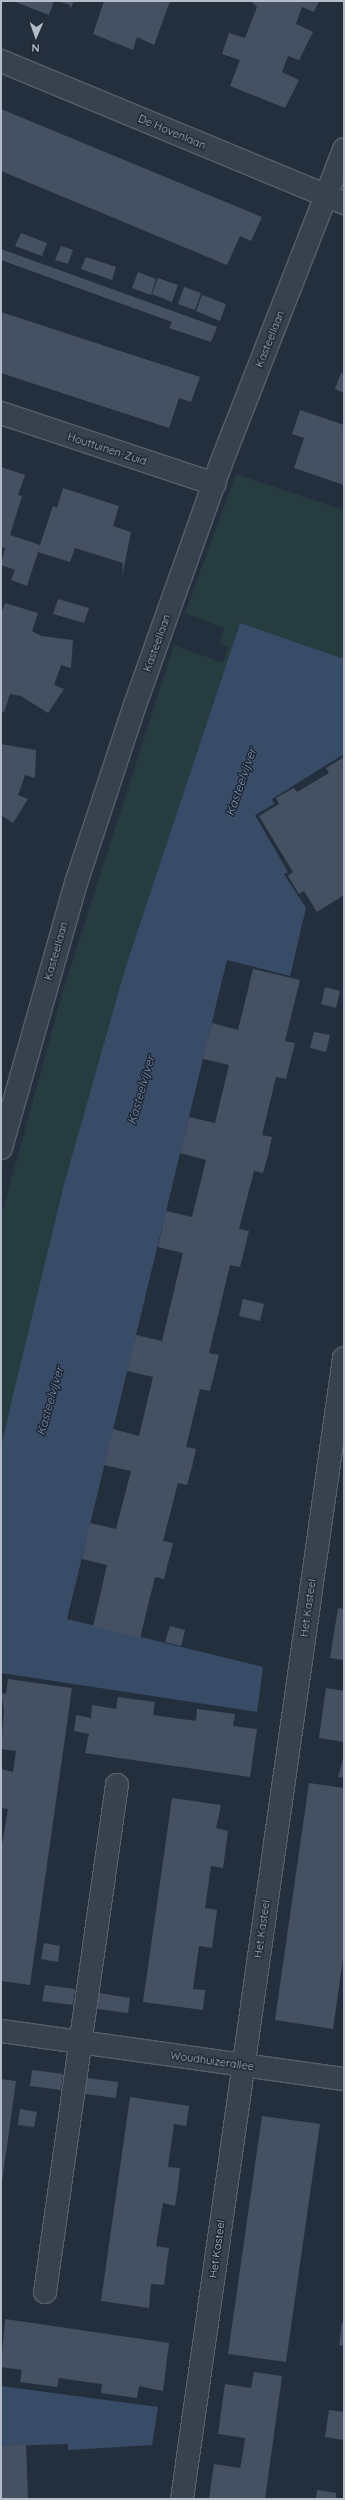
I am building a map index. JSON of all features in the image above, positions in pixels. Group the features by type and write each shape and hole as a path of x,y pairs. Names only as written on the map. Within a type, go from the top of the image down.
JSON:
{"street":[{"name":"De Hovenlaan","path":"1,61 335,199"},
{"name":"Kasteellaan","path":"1,1148 77,880 214,484 335,199 344,149"},
{"name":"Houttuinen-Zuid","path":"1,413 214,484"},
{"name":"Het Kasteel","path":"182,2499 344,1358"},
{"path":"45,2292 117,1785"},
{"name":"Woudhuizerallee","path":"1,2031 344,2079"}],"green space":[{"path":"236,474 344,510 344,659 240,623 125,969 64,1184 1,1448 1,1217 63,991 174,645 223,663 228,647 219,643 224,628 185,613"}],"water":[{"name":"Kasteelvijver","path":"240,623 344,659 344,754 272,799 274,804 255,815 288,872 284,874 306,908 290,976 227,960 67,1619 263,1667 257,1712 1,1673 1,1448 13,1395 64,1184 125,969"},
{"path":"1,2386 158,2407 152,2445 68,2450 68,2444 1,2446"}],"building":[{"path":"13,1 54,1 49,15"},
{"path":"58,1 74,1 70,10 70,5"},
{"path":"104,1 170,1 154,45 137,37 133,50 93,34"},
{"path":"251,1 319,1 314,12 302,7 296,24 313,32 299,60 288,56 282,72 299,80 285,108 230,86 240,60 222,54 229,33 245,38 257,7"},
{"path":"1,109 262,217 251,241 240,236 227,265 1,171"},
{"path":"21,233 47,243 42,256 15,246"},
{"path":"61,246 73,250 68,264 55,260"},
{"path":"1,249 217,327 211,342 169,328 172,322 1,260"},
{"path":"86,257 116,267 112,280 81,269"},
{"path":"138,272 156,279 151,295 132,288"},
{"path":"158,278 178,285 172,302 152,294"},
{"path":"184,287 201,293 195,310 178,304"},
{"path":"202,295 226,304 220,321 196,311"},
{"path":"1,312 200,377 191,402 179,398 169,428 1,373"},
{"path":"341,373 344,374 344,393 335,389"},
{"path":"300,410 344,425 344,485 294,468 304,438 292,434"},
{"path":"1,467 25,475 18,495 22,496 10,535 40,545 53,506 57,508 63,488 119,506 113,526 131,532 122,577 123,563 75,548 70,562 38,552 27,586 11,580 15,570 1,565 5,548 1,547"},
{"path":"58,599 89,608 84,623 53,614"},
{"path":"5,603 38,613 32,631 41,636 73,640 71,668 61,665 54,685 64,689 48,713 21,696 10,694 4,712 1,711 1,614"},
{"path":"1,744 36,750 35,778 25,775 18,795 28,799 13,823 1,815"},
{"path":"344,757 344,895 317,912 304,891 299,894 288,876 293,872 259,816 279,804 276,798 294,788 297,792 329,773 326,768"},
{"path":"253,969 300,980 285,1041 295,1043 286,1079 276,1077 262,1135 272,1137 268,1155 263,1173 254,1171 239,1229 249,1231 240,1267 230,1265 209,1353 219,1355 210,1391 200,1389 186,1447 196,1449 192,1467 187,1485 178,1483 163,1541 173,1543 164,1579 155,1577 140,1638 93,1626 107,1565 82,1559 90,1523 116,1529 131,1471 104,1465 113,1429 139,1436 153,1377 127,1371 136,1335 162,1341 183,1253 158,1247 166,1211 192,1217 206,1160 180,1153 189,1117 215,1123 229,1065 203,1059 212,1023 238,1030"},
{"path":"325,987 340,991 336,1008 321,1004"},
{"path":"314,1032 330,1035 326,1052 310,1048"},
{"path":"243,1299 264,1304 260,1321 239,1316"},
{"path":"338,1608 344,1609 344,1660 330,1658"},
{"path":"170,1626 185,1630 181,1646 165,1642"},
{"path":"8,1679 72,1688 30,1985 1,1981 1,1851 8,1809 1,1808 1,1769 13,1772 16,1751 1,1749 4,1710 1,1693 6,1694"},
{"path":"326,1688 344,1691 344,1742 319,1738"},
{"path":"118,1697 155,1702 153,1715 196,1721 197,1709 235,1714 233,1726 257,1729 250,1777 85,1753 89,1734 74,1731 76,1715 91,1718 92,1705 116,1709"},
{"path":"344,1759 344,1778 338,1777"},
{"path":"309,1783 344,1788 344,1952 333,2029 275,2020"},
{"path":"172,1798 221,1805 216,1828 228,1831 223,1868 211,1866 205,1908 217,1910 212,1948 199,1946 193,1989 205,1990 203,2010 143,2002"},
{"path":"44,1943 60,1946 58,1962 41,1959"},
{"path":"45,1985 75,1989 73,2005 42,2001"},
{"path":"99,1993 130,1998 128,2013 97,2009"},
{"path":"32,2070 63,2074 61,2090 30,2086"},
{"path":"87,2078 118,2082 116,2098 85,2094"},
{"path":"1,2079 16,2081 2,2182 1,2182"},
{"path":"130,2097 189,2106 186,2126 174,2124 168,2167 180,2168 178,2187 175,2206 163,2203 156,2246 169,2248 164,2285 151,2284 149,2308 101,2301"},
{"path":"20,2109 37,2112 34,2127 18,2125"},
{"path":"262,2116 320,2124 286,2362 228,2354"},
{"path":"5,2319 169,2343 163,2391 139,2386 137,2398 101,2393 102,2384 59,2378 57,2387 20,2382 22,2370 1,2367"},
{"path":"342,2322 344,2322 344,2346 339,2345"},
{"path":"254,2372 282,2376 265,2499 209,2499 214,2464 240,2468 243,2453 245,2438 218,2434 225,2384 251,2388"},
{"path":"329,2410 344,2412 344,2440 325,2437"},
{"path":"26,2445 28,2499 1,2499 1,2446"},
{"path":"317,2490 336,2493 336,2499 316,2499"}]}
